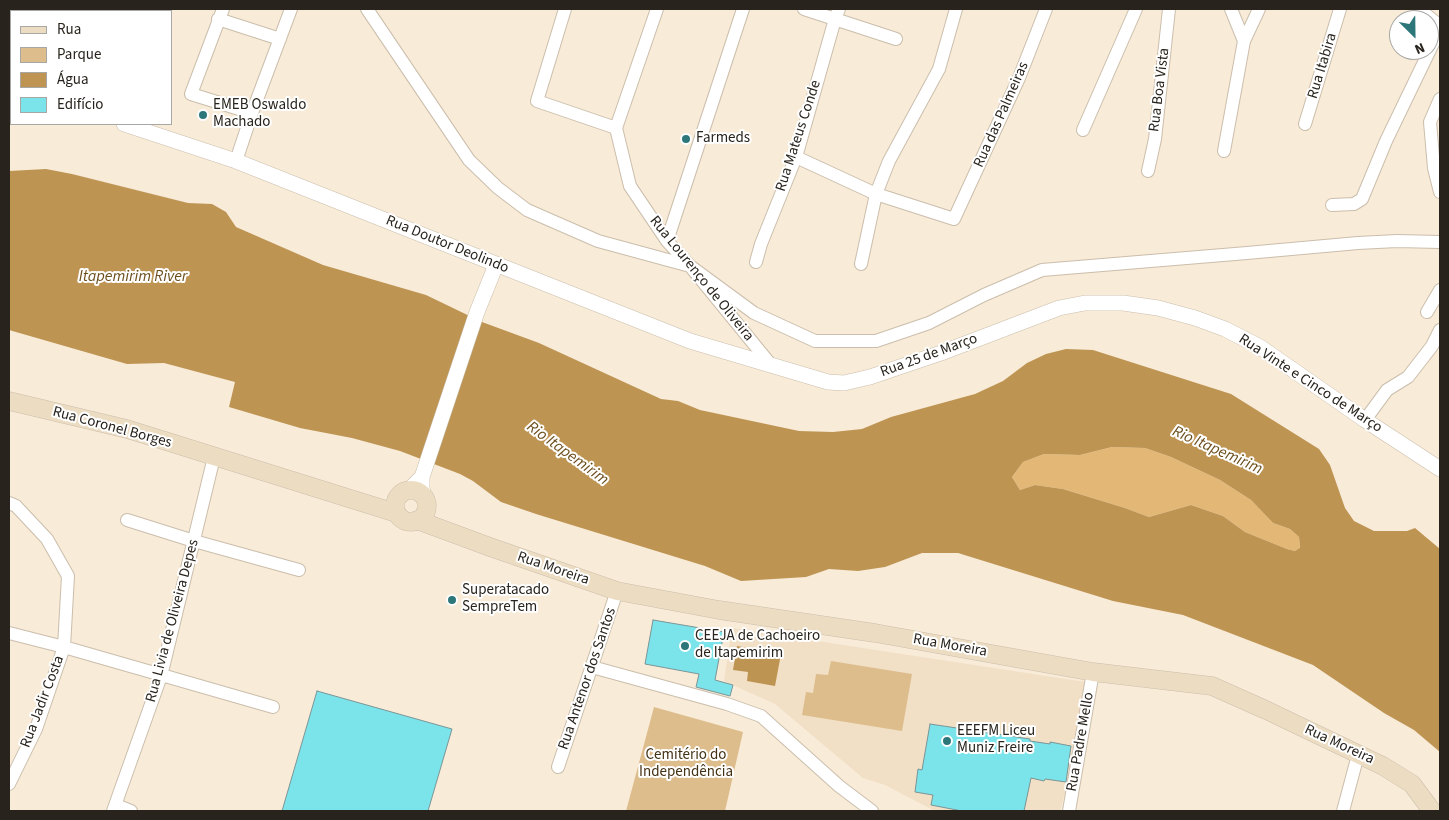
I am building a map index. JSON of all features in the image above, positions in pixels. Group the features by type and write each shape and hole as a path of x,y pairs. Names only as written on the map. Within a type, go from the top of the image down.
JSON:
{"main road":[{"name":"Rua Coronel Borges","path":"9,401 127,429 214,456"},
{"path":"214,456 366,502 411,500 443,530"},
{"name":"Rua Moreira","path":"411,500 425,513 417,520 617,591 718,610 876,632 1092,672 1212,686 1383,766 1412,784 1432,811"}],"street":[{"path":"236,161 291,9"},
{"path":"367,9 469,160 498,188 527,210 598,241 690,266 754,313 815,341 876,341 929,323 984,295 1042,270 1247,254 1358,243 1398,241 1440,242"},
{"path":"565,9 537,102 616,128 657,9"},
{"path":"667,241 743,9"},
{"path":"804,9 837,14 896,39"},
{"path":"862,264 876,194 889,161 939,69 956,9"},
{"name":"Rua das Palmeiras","path":"876,194 954,219 1019,78 1046,9"},
{"path":"1083,130 1136,9"},
{"name":"Rua Boa Vista","path":"1148,170 1155,139 1169,9"},
{"path":"1231,9 1244,41"},
{"path":"1224,151 1244,41 1259,9"},
{"name":"Rua Itabira","path":"1305,124 1340,9"},
{"path":"1332,204 1354,204 1362,199 1386,141 1440,28 1419,9"},
{"path":"252,113 191,94 221,14 280,39"},
{"name":"Rua Mateus Conde","path":"756,262 761,244 796,157 837,14"},
{"path":"1440,98 1430,122 1434,168 1440,192"},
{"name":"Rua Doutor Deolindo","path":"127,125 236,161 690,341 771,365"},
{"name":"Rua Lourenço de Oliveira","path":"616,128 630,186 667,241 690,266 771,365"},
{"path":"796,157 876,194"},
{"path":"411,500 423,473 496,265"},
{"path":"1427,312 1440,290"},
{"name":"Rua Vinte e Cinco de Março","path":"1085,303 1123,302 1158,308 1195,318 1225,329 1260,348 1440,469"},
{"name":"Rua 25 de Março","path":"771,365 828,382 844,383 870,377 932,356 1059,308 1085,303"},
{"path":"1365,420 1387,390 1408,377 1432,346 1440,330"},
{"name":"Rua Livia de Oliveira Depes","path":"114,808 161,676 214,456"},
{"name":"Rua Jadir Costa","path":"9,503 16,506 47,539 68,576 64,648 36,729 9,784"},
{"path":"128,520 299,570"},
{"name":"Rua Antenor dos Santos","path":"558,767 617,591"},
{"path":"9,634 273,707"},
{"path":"592,667 727,704 761,716 838,786 872,811"},
{"name":"Rua Padre Mello","path":"1069,811 1092,672"},
{"path":"1343,811 1358,754"},
{"path":"114,808 131,811"}],"shaded area":[{"path":"1112,447 1145,448 1171,457 1220,480 1251,500 1273,523 1290,529 1299,537 1300,549 1295,551 1287,549 1245,532 1223,516 1191,505 1149,517 1063,489 1035,485 1020,490 1012,477 1023,462 1044,454 1080,455"},
{"name":"EEEFM Liceu Muniz Freire","path":"732,628 1085,682 1067,785 1060,811 935,811 885,785 863,778 775,704 724,681"}],"green space":[{"path":"831,661 912,674 902,731 802,715 806,692 813,693 816,674 828,675"},
{"name":"Cemitério do Independência","path":"654,707 743,732 725,811 626,811"}],"water":[{"name":"Itapemirim River","path":"46,169 188,203 212,204 226,212 236,227 323,265 426,295 482,322 539,343 661,399 678,401 700,410 799,431 833,432 862,429 891,417 975,394 1003,381 1027,363 1046,354 1066,349 1093,350 1231,394 1319,449 1330,465 1345,508 1354,521 1374,531 1407,531 1415,528 1440,549 1440,752 1414,730 1384,713 1313,665 1183,615 1113,601 958,553 922,553 885,567 858,571 829,569 806,577 741,581 705,566 501,502 473,481 460,474 400,451 352,438 300,428 229,407 235,382 164,363 127,364 9,330 9,171","holes":["1112,447 1145,448 1171,457 1220,480 1251,500 1273,523 1290,529 1299,537 1300,548 1295,551 1287,549 1245,532 1223,516 1191,505 1149,517 1063,489 1035,485 1020,490 1012,477 1023,462 1044,454 1080,455"]},
{"path":"737,646 781,654 775,686 747,681 748,672 733,670"}],"building":[{"name":"CEEJA de Cachoeiro de Itapemirim","path":"653,620 724,632 715,680 733,685 730,696 696,687 699,674 645,664"},
{"path":"317,691 452,729 428,811 282,811"},
{"path":"930,724 1071,746 1066,782 1045,779 1044,781 1031,778 1024,811 962,811 931,805 933,795 915,792 918,769 922,770"}],"place":[{"name":"EMEB Oswaldo Machado","path":"203,115"},
{"name":"Farmeds","path":"686,139"},
{"name":"Superatacado SempreTem","path":"452,600"},
{"name":"CEEJA de Cachoeiro de Itapemirim","path":"685,646"},
{"name":"EEEFM Liceu Muniz Freire","path":"947,741"}],"water label":[{"name":"Rio Itapemirim","path":"1217,451"},
{"name":"Rio Itapemirim","path":"567,454"}]}
